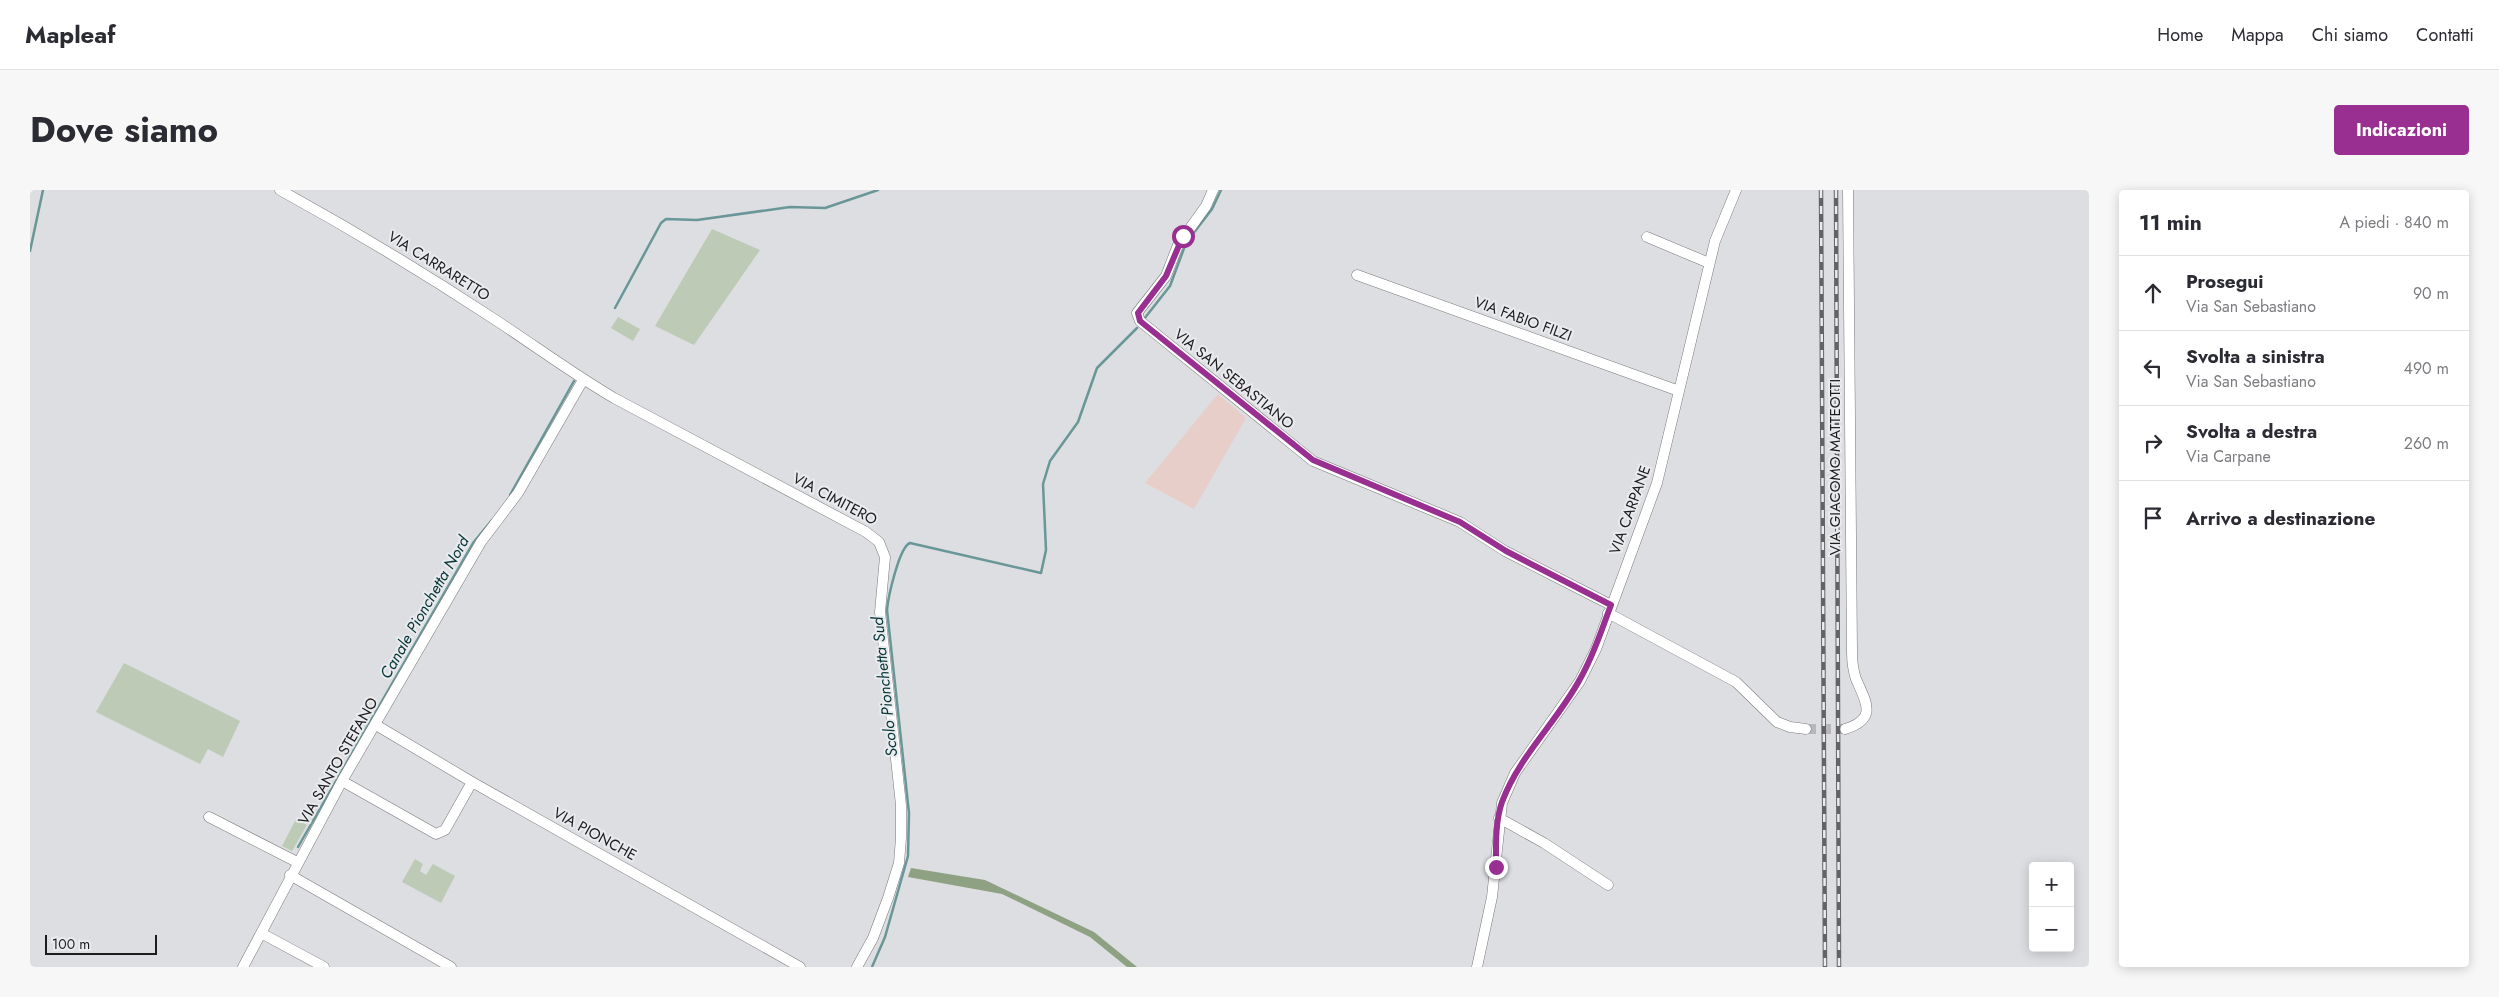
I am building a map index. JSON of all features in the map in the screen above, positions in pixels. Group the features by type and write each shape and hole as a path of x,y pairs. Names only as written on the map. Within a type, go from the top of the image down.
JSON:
{"street":[{"name":"VIA CARRARETTO","path":"280,190 414,268 580,378"},
{"name":"VIA SAN SEBASTIANO","path":"1213,190 1206,206 1178,244 1166,276 1138,313 1140,321 1313,460 1460,522 1506,551 1610,609"},
{"name":"VIA CARPANE","path":"1476,967 1492,897 1502,803 1515,773 1580,681 1596,649 1658,484 1709,263 1718,230 1736,190"},
{"name":"VIA GIACOMO MATTEOTTI","path":"1845,729 1854,727 1865,716 1867,703 1854,671 1852,652 1848,190"},
{"path":"1647,237 1709,263"},
{"name":"VIA FABIO FILZI","path":"1357,275 1679,391"},
{"name":"VIA SANTO STEFANO","path":"243,967 290,875 342,781 481,542 518,493 580,378"},
{"name":"VIA CIMITERO","path":"580,378 639,412 866,532 882,546 885,564 880,612 901,805 901,853 881,920 857,967"},
{"path":"1610,609 1736,682 1777,722 1790,727 1806,729"},
{"name":"VIA PIONCHE","path":"376,725 472,782 800,967"},
{"path":"342,781 436,834 445,830 472,782"},
{"path":"209,817 297,862"},
{"path":"1499,818 1544,843 1608,885"},
{"path":"290,875 452,967"},
{"path":"261,933 324,967"}],"shaded area":[{"path":"1218,394 1246,418 1194,509 1145,483"}],"green space":[{"path":"712,229 760,250 694,345 655,326"},
{"path":"618,317 640,329 633,341 611,328"},
{"path":"124,663 240,721 223,757 208,749 200,764 96,712"},
{"path":"296,819 307,825 292,851 282,846"},
{"path":"415,859 423,864 420,871 426,875 433,864 455,876 441,903 402,882"},
{"path":"911,868 985,880 1094,932 1137,967 1127,967 1090,937 1002,894 908,877"}],"waterway":[{"path":"30,251 43,190"},
{"name":"Canale Pionchetta Nord","path":"615,308 661,223 666,219 697,220 790,207 825,208 878,190"},
{"name":"Scolo Pionchetta Sud","path":"1144,319 1170,286 1186,243 1212,209 1221,190"},
{"name":"Scolo Pionchetta Sud","path":"872,967 885,937 908,856 909,813 887,610 892,585 902,553 910,543 1041,573 1046,550 1043,484 1050,461 1078,422 1097,368 1137,328"},
{"name":"Canale Pionchetta Nord","path":"510,495 574,381"},
{"name":"Canale Pionchetta Nord","path":"298,847 473,543 492,520"}],"tunnel":[{"path":"1806,729 1845,729"}],"railway":[{"path":"1821,190 1825,967"},
{"path":"1836,190 1839,967"}],"route":[{"path":"1183,236 1166,276 1138,313 1137,317 1140,321 1306,456 1333,470 1460,522 1497,547 1611,605 1596,649 1580,681 1515,773 1502,803 1497,834 1496,867"}]}
